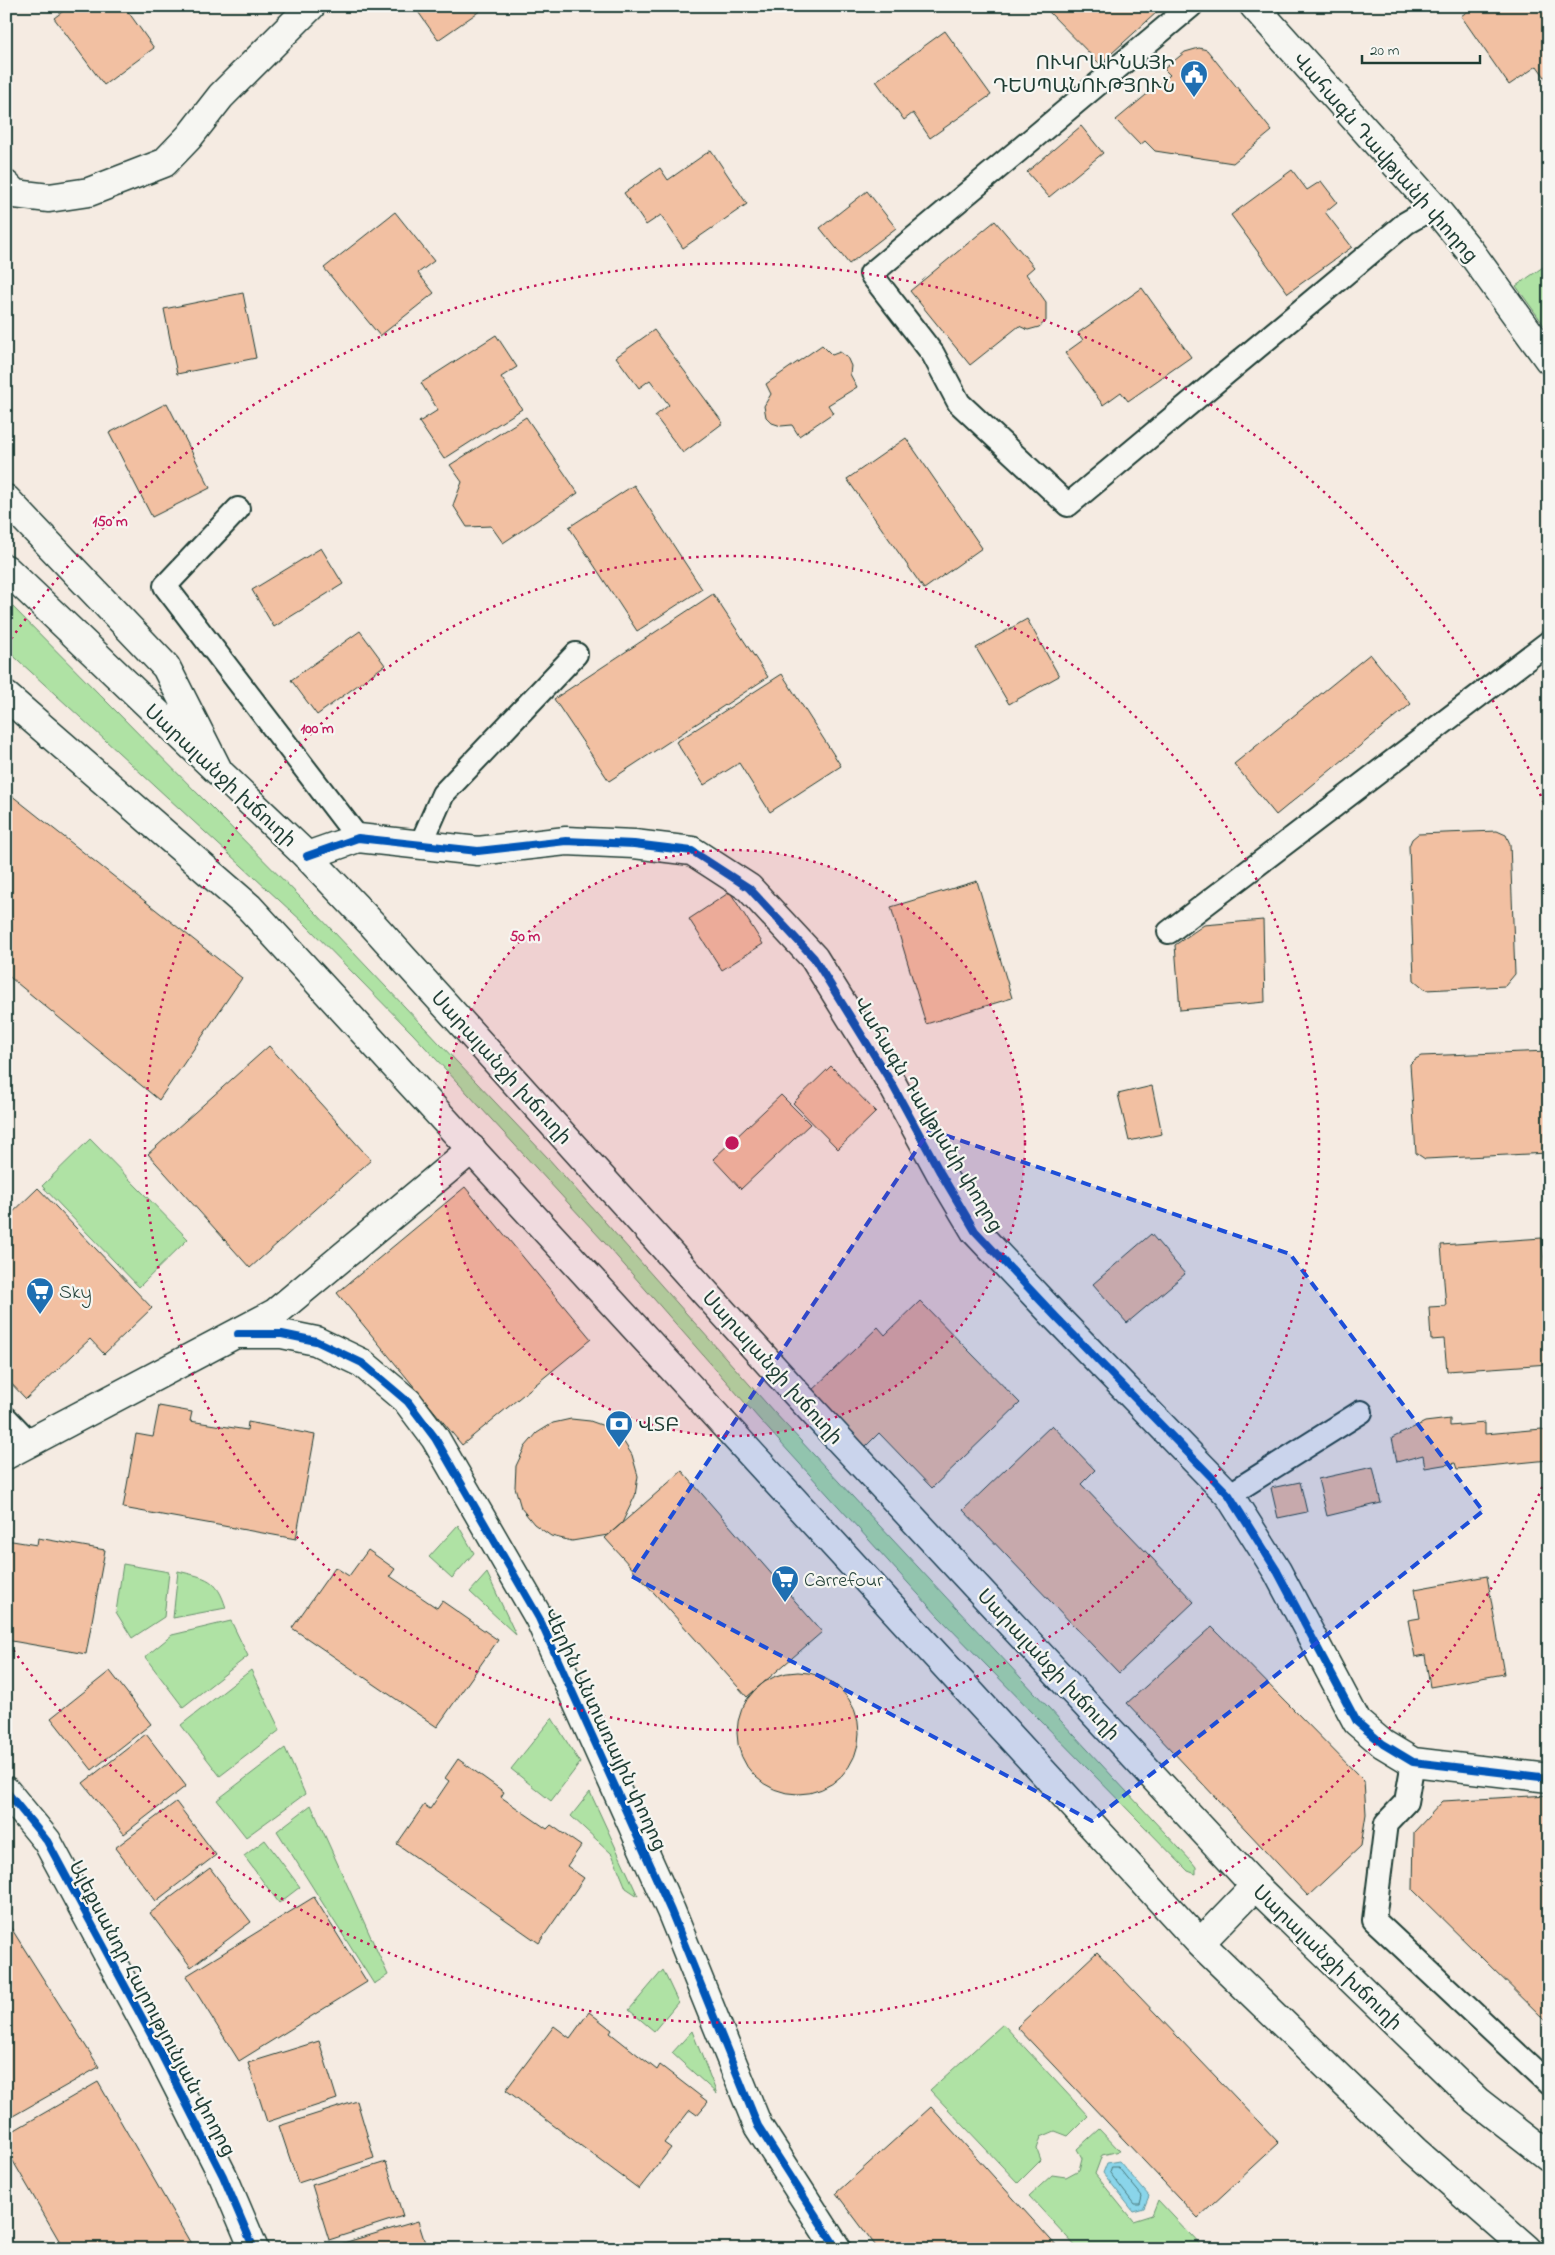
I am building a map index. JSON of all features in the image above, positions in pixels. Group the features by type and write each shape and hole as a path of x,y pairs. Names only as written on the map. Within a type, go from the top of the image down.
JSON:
{"street":[{"path":"6,185 15,194 49,198 89,192 164,163 190,137 221,96 311,6"},
{"name":"Վահագն Դավթյանի փողոց","path":"1254,6 1434,207 1470,251 1549,360"},
{"path":"6,498 166,667 220,776"},
{"name":"Սարալանջի խճուղի","path":"6,569 220,776 307,856 374,926 795,1392 1255,1886 1477,2101 1549,2157"},
{"path":"6,696 249,908 1200,1943 1415,2150 1527,2249"},
{"name":"Վահագն Դավթյանի փողոց","path":"307,856 358,838 478,851 566,841 634,844 692,851 750,888 814,958 892,1084 975,1231 1229,1495 1277,1571 1358,1722 1383,1744 1413,1762 1549,1778"},
{"path":"18,1448 275,1313 472,1149"},
{"name":"Վերին Անտառային փողոց","path":"238,1334 282,1334 316,1341 362,1363 408,1402 435,1438 539,1618 671,1911 758,2126 837,2249"},
{"name":"Ալեքսանդր Հարությունյան փողոց","path":"6,1792 47,1841 155,2042 223,2176 254,2249"},
{"path":"1200,1943 1255,1886"}],"lane":[{"path":"1191,6 871,274 934,354 959,403 1068,505 1406,223 1434,207"},
{"path":"238,509 165,586 358,838"},
{"path":"1170,932 1549,642"},
{"path":"420,846 443,794 576,654"},
{"path":"1229,1495 1361,1412"},
{"path":"6,1418 18,1448"},
{"path":"1413,1762 1406,1802 1386,1824 1374,1920 1549,2084"}],"highlighted area":[{"path":"930,1130 1290,1254 1483,1511 1092,1821 631,1576"}],"green space":[{"path":"1543,267 1549,276 1549,332 1516,286"},
{"path":"6,600 315,912 548,1158 774,1412 1192,1862 1196,1867 1196,1874 1188,1871 938,1616 760,1420 604,1242 413,1034 304,923 6,649"},
{"path":"90,1139 188,1239 139,1287 42,1186"},
{"path":"458,1525 474,1553 452,1578 429,1557"},
{"path":"123,1564 169,1572 164,1617 132,1638 116,1612"},
{"path":"178,1571 209,1581 219,1591 226,1608 173,1618"},
{"path":"487,1573 516,1635 470,1592"},
{"path":"231,1621 248,1656 183,1707 145,1657 172,1635"},
{"path":"251,1670 280,1730 220,1776 181,1725"},
{"path":"552,1718 580,1763 551,1801 511,1769"},
{"path":"285,1748 305,1794 246,1837 217,1800"},
{"path":"590,1792 638,1896 626,1888 612,1854 571,1816"},
{"path":"311,1805 388,1975 374,1984 277,1831"},
{"path":"265,1840 300,1887 279,1903 244,1856"},
{"path":"663,1970 678,2002 654,2031 629,2010"},
{"path":"1003,2024 1088,2116 1068,2136 1055,2131 1041,2137 1037,2149 1041,2160 1018,2183 930,2090"},
{"path":"692,2031 717,2094 672,2053"},
{"path":"1099,2129 1120,2151 1102,2155 1095,2174 1133,2221 1152,2215 1158,2200 1204,2249 1078,2249 1029,2196 1052,2175 1066,2177 1079,2170 1082,2158 1077,2149"}],"water":[{"path":"1119,2161 1149,2196 1144,2208 1133,2211 1103,2173 1107,2163"}],"building":[{"path":"70,6 124,6 154,48 104,85 54,18"},
{"path":"414,6 487,6 438,40"},
{"path":"1049,6 1151,6 1157,12 1100,64 1047,10"},
{"path":"1475,6 1548,6 1549,83 1537,66 1509,85 1461,16"},
{"path":"945,31 991,95 930,138 913,113 904,120 876,81"},
{"name":"ՈՒԿՐԱԻՆԱՅԻ ԴԵՍՊԱՆՈՒԹՅՈՒՆ","path":"1199,48 1207,50 1272,131 1233,163 1155,151 1145,141 1140,145 1116,120 1170,75 1164,69 1185,52"},
{"path":"1081,126 1103,153 1049,197 1027,172"},
{"path":"711,150 747,204 683,248 661,215 646,225 624,193 660,168 668,180"},
{"path":"1292,170 1307,190 1321,181 1337,202 1325,212 1352,247 1288,293 1231,215"},
{"path":"867,191 896,228 849,264 820,228"},
{"path":"395,212 434,261 418,273 434,293 380,336 324,268"},
{"path":"995,221 1034,267 1026,274 1046,302 1046,321 1039,327 1028,330 1019,326 970,365 910,291"},
{"path":"1142,288 1191,357 1128,401 1121,392 1103,405 1065,353 1083,340 1078,333"},
{"path":"243,293 256,358 177,374 164,309"},
{"path":"654,330 723,423 683,453 655,416 669,405 650,380 639,388 616,357"},
{"path":"496,335 517,367 501,377 522,409 444,459 419,422 438,410 421,383"},
{"path":"822,345 832,355 840,352 847,357 851,366 850,374 857,387 828,405 833,413 799,436 792,425 781,426 772,423 766,417 764,406 771,394 766,384"},
{"path":"167,403 210,488 152,517 109,433"},
{"path":"526,417 578,493 503,543 491,526 467,527 453,505 462,482 450,465"},
{"path":"906,438 982,548 924,589 847,479"},
{"path":"634,485 702,589 637,631 569,527"},
{"path":"321,548 343,584 274,627 252,590"},
{"path":"713,594 768,677 609,781 554,699"},
{"path":"1027,619 1059,676 1009,704 976,648"},
{"path":"360,631 385,665 317,715 291,680"},
{"path":"1370,654 1411,704 1276,815 1234,764"},
{"path":"782,674 841,766 770,812 739,763 704,785 676,742"},
{"path":"6,791 242,978 159,1100 6,974"},
{"path":"1497,831 1506,835 1510,844 1515,974 1505,986 1426,990 1414,980 1409,846 1412,839 1418,834"},
{"path":"977,881 1012,998 926,1024 891,907"},
{"path":"730,892 763,944 722,970 689,919"},
{"path":"1263,920 1265,1002 1180,1010 1175,945 1204,925"},
{"path":"269,1046 371,1160 250,1268 148,1154"},
{"path":"1549,1051 1549,1153 1425,1159 1416,1153 1410,1064 1414,1060 1421,1056"},
{"path":"831,1066 876,1112 838,1149 793,1103"},
{"path":"1152,1086 1162,1134 1129,1141 1118,1094"},
{"path":"781,1095 810,1124 741,1189 713,1159"},
{"path":"465,1187 591,1339 462,1445 337,1293"},
{"path":"38,1188 152,1308 104,1354 90,1339 26,1399 6,1378 6,1219"},
{"path":"1151,1234 1185,1274 1127,1323 1093,1284"},
{"path":"1542,1238 1549,1324 1549,1364 1447,1371 1444,1339 1431,1340 1429,1307 1446,1306 1441,1245"},
{"path":"920,1301 1020,1403 932,1488 879,1433 863,1449 809,1393 878,1327 885,1335"},
{"path":"159,1406 192,1412 190,1421 247,1430 248,1422 315,1435 296,1539 123,1508 136,1434 153,1437"},
{"path":"571,1419 590,1421 607,1427 622,1439 632,1455 638,1476 635,1496 622,1523 608,1535 572,1541 551,1536 534,1524 521,1508 515,1487 516,1466 525,1447 537,1433 553,1423"},
{"path":"1450,1419 1450,1426 1485,1423 1485,1434 1542,1429 1549,1434 1549,1460 1457,1469 1455,1463 1425,1468 1423,1455 1397,1462 1392,1438 1425,1422"},
{"path":"1052,1425 1095,1470 1081,1484 1194,1602 1119,1673 963,1510"},
{"path":"1373,1467 1381,1503 1327,1516 1318,1479"},
{"path":"682,1471 822,1632 747,1697 605,1538"},
{"path":"1300,1482 1307,1512 1278,1518 1271,1488"},
{"path":"38,1538 105,1550 86,1654 6,1640 6,1540 37,1545"},
{"path":"368,1550 395,1569 390,1576 437,1608 442,1601 498,1640 437,1727 292,1628 335,1567 349,1576"},
{"path":"1487,1576 1504,1674 1430,1687 1425,1655 1415,1657 1408,1620 1420,1618 1415,1589"},
{"path":"1212,1627 1364,1781 1366,1814 1361,1846 1308,1896 1127,1703"},
{"path":"110,1671 151,1724 92,1770 51,1718"},
{"path":"798,1672 821,1676 841,1690 855,1710 859,1733 855,1756 841,1776 821,1790 798,1794 775,1790 755,1776 741,1756 737,1733 741,1710 755,1690 775,1676"},
{"path":"146,1734 186,1786 124,1834 83,1783"},
{"path":"458,1759 504,1792 501,1797 547,1829 551,1825 581,1846 567,1866 584,1878 539,1943 397,1844 424,1805 430,1809 449,1781 445,1778"},
{"path":"1549,1795 1549,2024 1413,1890 1414,1832 1443,1801"},
{"path":"176,1802 216,1855 156,1901 115,1848"},
{"path":"210,1868 251,1922 191,1967 150,1913"},
{"path":"314,1897 367,1982 239,2061 186,1976"},
{"path":"6,1920 99,2067 6,2120"},
{"path":"1097,1952 1279,2143 1198,2218 1017,2027"},
{"path":"589,2012 612,2030 610,2033 657,2070 660,2065 708,2102 697,2115 690,2110 664,2143 671,2148 639,2189 506,2090 554,2026 570,2038"},
{"path":"319,2041 337,2099 267,2122 248,2063"},
{"path":"98,2082 194,2249 64,2249 6,2149 6,2135"},
{"path":"357,2101 374,2158 298,2183 279,2126"},
{"path":"931,2107 1059,2249 878,2249 836,2193"},
{"path":"386,2162 403,2216 329,2240 312,2185"},
{"path":"418,2221 427,2249 342,2249 340,2244"}],"cycle path":[{"path":"307,856 358,838 478,851 566,841 634,844 692,851 749,888 814,958 892,1084 975,1231 1229,1495 1277,1571 1357,1722 1383,1744 1413,1762 1549,1778"},
{"path":"238,1334 282,1334 316,1341 362,1363 408,1402 435,1438 539,1618 671,1911 758,2126 837,2249"},
{"path":"6,1791 47,1841 155,2042 223,2176 254,2249"}],"place":[{"name":"ՈՒԿՐԱԻՆԱՅԻ ԴԵՍՊԱՆՈՒԹՅՈՒՆ","path":"1194,98"},
{"name":"Sky","path":"40,1315"},
{"name":"ՎՏԲ","path":"619,1448"},
{"name":"Carrefour","path":"785,1603"}]}
